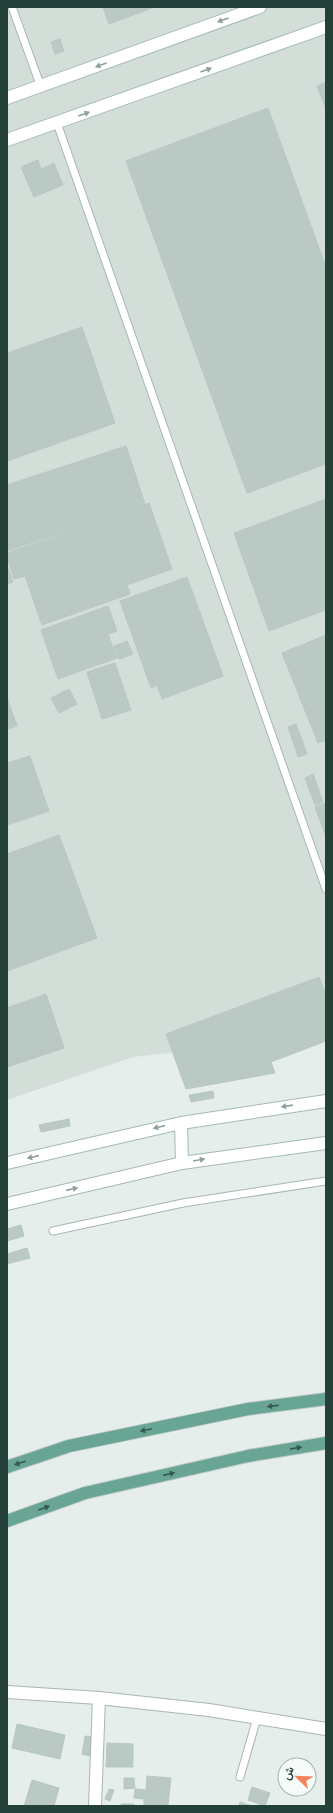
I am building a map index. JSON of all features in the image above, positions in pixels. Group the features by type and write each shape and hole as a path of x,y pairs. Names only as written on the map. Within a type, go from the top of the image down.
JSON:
{"main road":[{"path":"7,1467 69,1446 248,1409 326,1400"},
{"path":"7,1521 85,1493 248,1456 326,1443"}],"street":[{"path":"7,98 260,7"},
{"path":"7,140 326,27"},
{"path":"7,1163 181,1122 326,1101"},
{"path":"181,1122 182,1163"},
{"path":"7,1204 182,1163 326,1143"},
{"path":"7,1692 99,1698 209,1710 326,1729"},
{"path":"95,1806 99,1698"}],"lane":[{"path":"12,7 41,87"},
{"path":"57,123 326,889"},
{"path":"53,1231 183,1203 326,1181"},
{"path":"240,1777 257,1718"}],"shaded area":[{"path":"7,7 326,7 326,1036 133,1057 7,1100"}],"building":[{"path":"103,7 155,7 109,24"},
{"path":"60,39 64,51 55,54 51,42"},
{"path":"326,82 326,109 317,86"},
{"path":"268,108 326,267 326,464 247,493 126,161"},
{"path":"38,160 41,169 54,163 63,185 34,197 21,167"},
{"path":"82,327 115,423 7,461 7,353"},
{"path":"126,446 145,504 7,551 7,485"},
{"path":"326,499 326,610 269,631 234,533"},
{"path":"149,503 172,569 127,585 130,594 42,625 25,576 14,579 7,558 7,553"},
{"path":"7,566 13,582 7,584"},
{"path":"187,577 223,676 162,699 157,685 151,688 120,601"},
{"path":"108,606 117,631 108,634 117,658 58,679 41,630"},
{"path":"326,635 326,740 318,743 282,653"},
{"path":"127,641 133,654 119,659 114,646"},
{"path":"115,663 131,710 102,719 87,672"},
{"path":"69,689 77,704 59,713 51,698"},
{"path":"7,698 17,726 7,729"},
{"path":"296,724 307,754 298,757 288,727"},
{"path":"30,756 49,811 7,825 7,763"},
{"path":"313,774 323,802 315,805 305,778"},
{"path":"326,803 326,837 315,807"},
{"path":"59,835 97,938 7,971 7,854"},
{"path":"319,977 326,995 326,1041 271,1062 275,1073 186,1089 166,1034"},
{"path":"46,994 64,1048 7,1067 7,1008"},
{"path":"213,1091 214,1098 191,1102 189,1095"},
{"path":"69,1119 70,1126 41,1132 39,1125"},
{"path":"21,1225 24,1236 7,1241 7,1229"},
{"path":"27,1248 30,1258 7,1264 7,1254"},
{"path":"17,1724 65,1735 60,1759 12,1748"},
{"path":"85,1736 93,1737 90,1756 82,1754"},
{"path":"107,1743 133,1744 133,1767 106,1767"},
{"path":"147,1776 171,1778 168,1806 144,1806 144,1799 134,1798 135,1789 146,1790"},
{"path":"124,1778 134,1778 135,1788 124,1789"},
{"path":"32,1780 59,1788 54,1806 24,1806"},
{"path":"252,1787 270,1793 265,1806 248,1800"},
{"path":"109,1789 114,1790 110,1801 105,1799"},
{"path":"240,1802 252,1806 239,1806"},
{"path":"121,1804 134,1804 134,1806 121,1806"}]}
